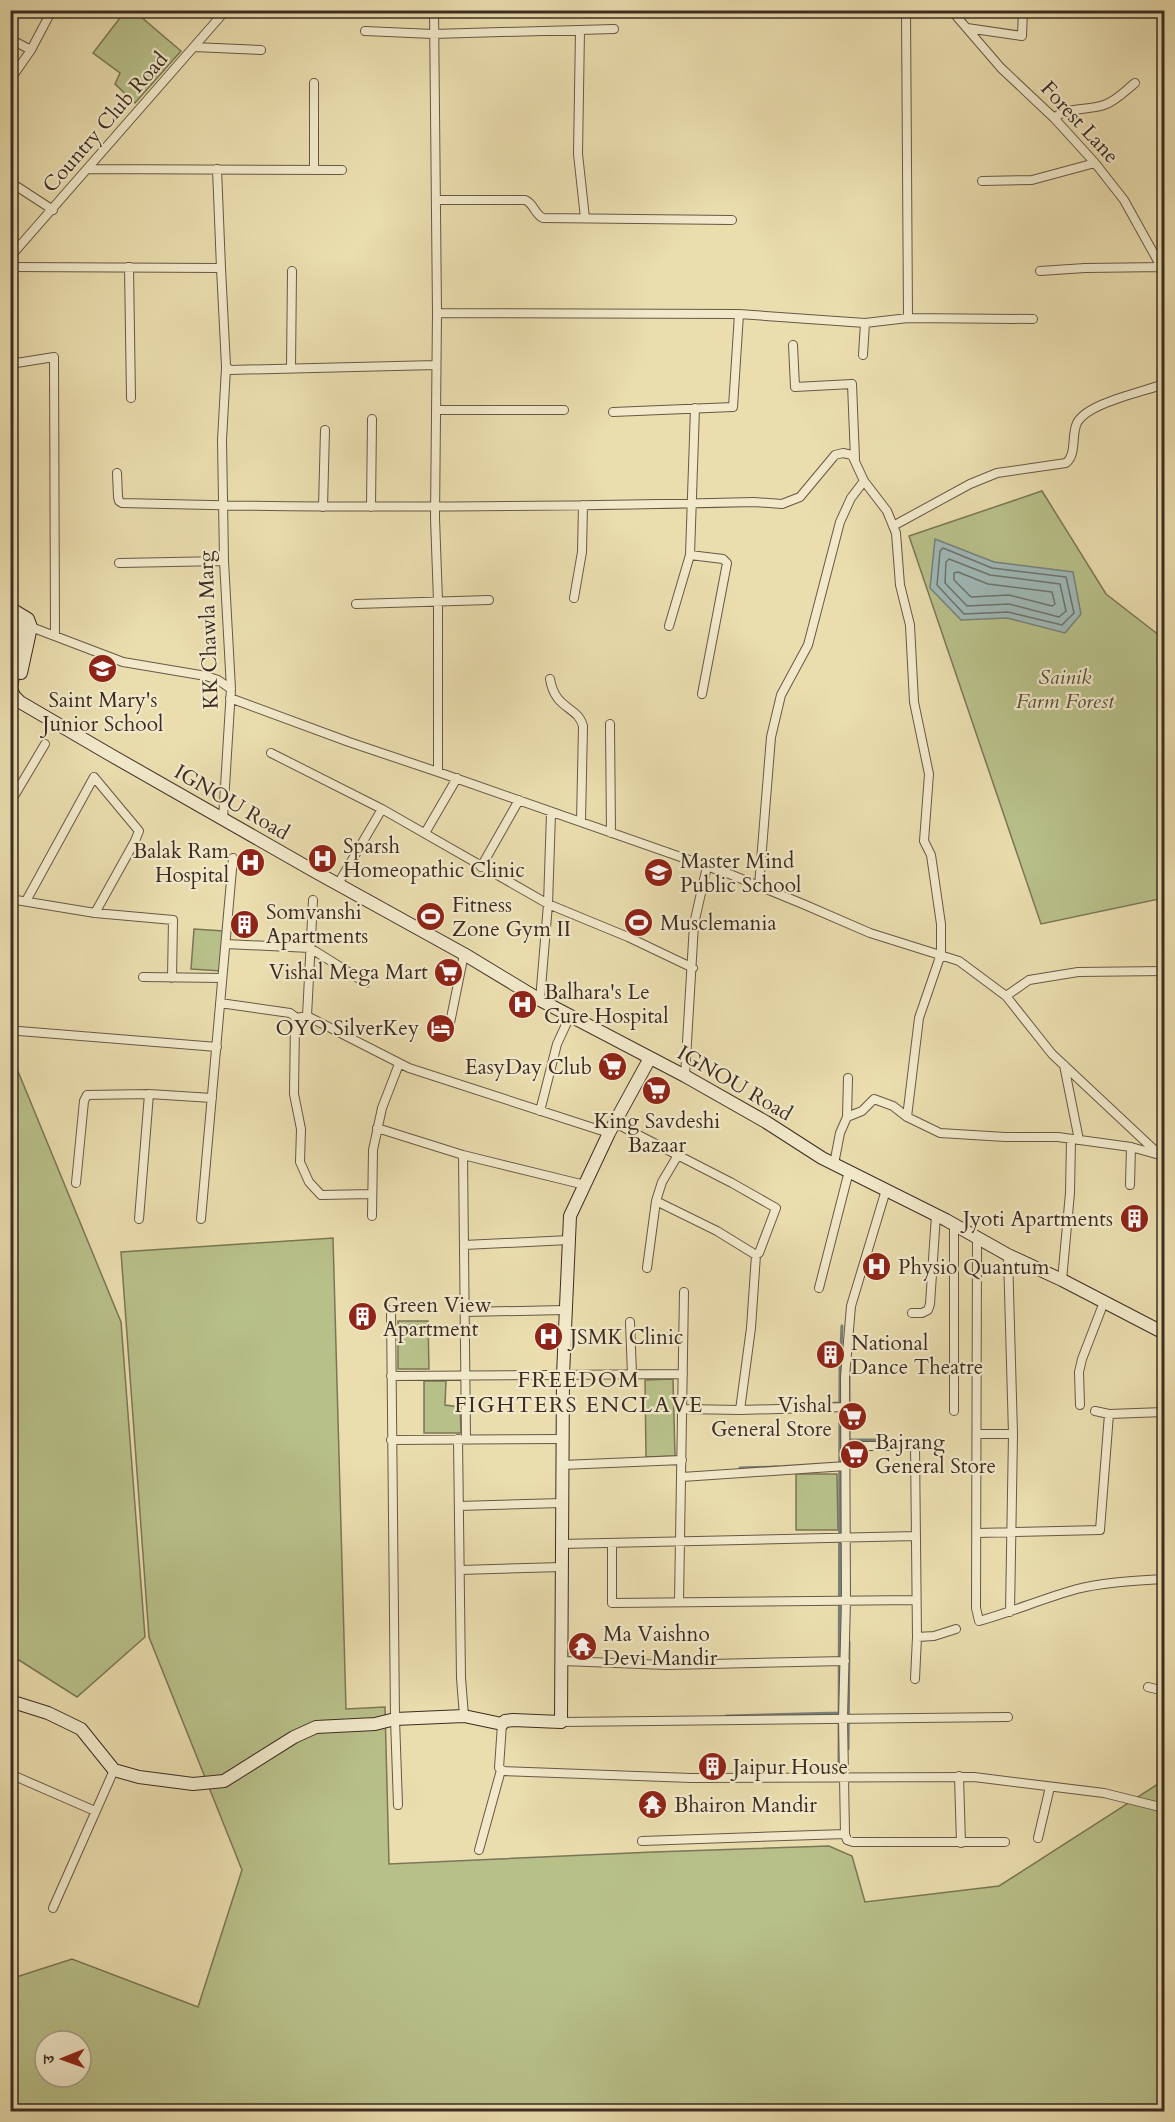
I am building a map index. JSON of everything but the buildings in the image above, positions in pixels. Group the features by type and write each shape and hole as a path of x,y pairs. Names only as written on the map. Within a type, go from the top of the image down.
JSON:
{"street":[{"path":"10,80 31,50 52,10"},
{"name":"Country Club Road","path":"10,257 226,10"},
{"path":"434,10 438,772"},
{"path":"906,10 908,318"},
{"name":"Forest Lane","path":"951,10 1001,68 1054,118 1095,163 1124,200 1164,269"},
{"path":"967,28 1022,36 1023,10"},
{"path":"365,31 433,34 614,29"},
{"path":"580,30 578,154 585,218"},
{"path":"10,39 31,50"},
{"path":"195,47 261,50"},
{"path":"314,82 314,170"},
{"path":"1054,118 1066,110 1095,107 1111,102 1135,83"},
{"path":"982,182 1032,180 1095,163"},
{"path":"87,169 342,170"},
{"name":"KK Chawla Marg","path":"217,169 226,368 222,440 224,561 230,694 223,819"},
{"path":"10,182 53,210"},
{"path":"436,200 525,200 530,202 537,214 543,218 732,220"},
{"path":"10,267 221,268"},
{"path":"129,267 131,398"},
{"path":"1040,271 1085,268 1164,269"},
{"path":"291,368 292,271"},
{"path":"437,313 739,314 865,323 908,318 1033,319"},
{"path":"613,412 734,406 739,314"},
{"path":"863,355 865,323"},
{"path":"793,345 795,387 852,384 855,459 864,481 887,511 894,526 900,585 910,625 914,702 928,774 924,841 931,855 941,924 941,954 919,1018 907,1117"},
{"path":"10,364 54,357 55,635"},
{"path":"226,368 234,370 436,365"},
{"path":"894,526 970,484 997,473 1066,462 1071,456 1074,431 1082,416 1106,402 1164,384"},
{"path":"669,626 690,555 695,408"},
{"path":"437,410 564,410"},
{"path":"371,507 372,419"},
{"path":"323,507 325,430"},
{"path":"117,473 120,502 323,507 788,503 800,497 835,455 849,454 855,459"},
{"path":"759,886 771,737 781,695 807,645 840,522 851,498 864,481"},
{"path":"574,598 581,559 583,505"},
{"path":"690,555 723,559 727,564 702,694"},
{"path":"119,562 224,561"},
{"path":"356,604 489,600"},
{"path":"10,608 28,619 31,627 19,678 12,693"},
{"path":"10,616 21,630 12,693"},
{"path":"31,627 123,662 218,680 230,694 349,742 457,778 759,886 870,933 959,961 1005,996 1052,1054 1162,1157"},
{"path":"550,679 554,696 579,717 583,726 581,822"},
{"name":"IGNOU Road","path":"12,693 20,702 109,754 570,1016 685,1076 834,1164 1164,1333"},
{"path":"610,724 611,833"},
{"path":"10,802 45,744"},
{"path":"271,753 382,809 548,904 693,968"},
{"path":"26,901 94,777 139,831 95,912"},
{"path":"425,833 457,778"},
{"path":"481,867 519,800"},
{"path":"338,884 382,809"},
{"path":"540,999 548,904 551,813"},
{"path":"201,1219 233,858"},
{"path":"685,1076 694,924 706,871"},
{"path":"10,899 95,912 172,920 172,978"},
{"path":"307,1016 313,900"},
{"path":"226,944 310,948 366,983"},
{"path":"450,1023 464,954"},
{"path":"1005,996 1029,980 1078,972 1164,971"},
{"path":"143,977 222,978"},
{"path":"220,1003 290,1013 297,1018 307,1016 399,1064 540,1111 612,1128 678,1155 776,1208 759,1253 756,1255 751,1328 740,1410"},
{"path":"540,1111 557,1044 570,1016"},
{"path":"297,1018 295,1022 294,1094 301,1129 300,1162 309,1182 321,1195 372,1194"},
{"path":"19,1031 216,1047"},
{"path":"561,1722 563,1375 570,1216 612,1128 650,1058"},
{"path":"372,1216 371,1166 377,1128 388,1090 399,1064"},
{"path":"1062,1280 1075,1140 1064,1065"},
{"path":"834,1164 840,1133 847,1118 848,1078"},
{"path":"76,1183 84,1101 87,1095 149,1094 212,1098"},
{"path":"139,1219 149,1094"},
{"path":"847,1118 862,1111 874,1100 893,1106 907,1117 940,1133 1075,1140 1131,1147 1162,1157"},
{"path":"377,1128 463,1155 585,1185"},
{"path":"1162,1157 1164,1137"},
{"path":"1130,1185 1131,1147"},
{"path":"463,1155 464,1312 467,1375 459,1506 460,1678 464,1716"},
{"path":"646,1268 656,1201 663,1182 678,1155"},
{"path":"819,1288 849,1171"},
{"path":"886,1190 849,1317 845,1377 846,1600 845,1661 840,1719 845,1778 845,1834 847,1839 853,1842 1005,1842"},
{"path":"656,1201 717,1231 756,1255"},
{"path":"912,1313 922,1313 928,1310 930,1304 936,1215"},
{"path":"954,1225 954,1411"},
{"path":"977,1239 976,1608 979,1621 1098,1584 1164,1579"},
{"path":"464,1245 569,1240"},
{"path":"1008,1255 1014,1434 1010,1612"},
{"path":"679,1602 684,1409 684,1292"},
{"path":"1080,1405 1082,1359 1104,1302"},
{"path":"391,1310 391,1440 398,1806"},
{"path":"464,1312 565,1310"},
{"path":"630,1322 632,1374"},
{"path":"391,1376 683,1374"},
{"path":"684,1409 846,1407"},
{"path":"1095,1411 1109,1414 1164,1412"},
{"path":"977,1533 1100,1530 1109,1414"},
{"path":"977,1434 1014,1434"},
{"path":"391,1440 563,1439"},
{"path":"846,1446 915,1446 917,1637 915,1679"},
{"path":"562,1465 682,1460"},
{"path":"682,1477 846,1466"},
{"path":"459,1506 562,1503"},
{"path":"561,1544 916,1536"},
{"path":"612,1544 612,1603 916,1600"},
{"path":"460,1570 562,1567"},
{"path":"917,1637 934,1636 956,1629"},
{"path":"563,1661 687,1665 845,1661"},
{"path":"1148,1687 1164,1691"},
{"path":"10,1701 48,1713 81,1730 114,1770 139,1777 193,1784 214,1784 224,1781 294,1737 316,1727 375,1724 395,1719 464,1716 502,1724 513,1720 561,1722 1008,1717"},
{"path":"479,1850 501,1770 502,1724"},
{"path":"53,1908 114,1770"},
{"path":"501,1770 691,1778 959,1776 1104,1793 1164,1808"},
{"path":"10,1774 95,1811"},
{"path":"959,1776 961,1843"},
{"path":"1038,1838 1050,1787"},
{"path":"642,1841 845,1834"}],"green space":[{"path":"126,10 134,11 181,51 135,103 115,84 120,73 93,53"},
{"name":"Sainik Farm Forest","path":"1042,491 1106,594 1164,639 1164,898 1041,924 909,536"},
{"path":"194,929 223,931 221,971 191,969"},
{"path":"15,1064 121,1322 145,1637 77,1697 11,1655 10,1071"},
{"path":"333,1238 346,1709 385,1707 389,1864 829,1846 852,1856 865,1902 999,1886 1164,1780 1164,2111 11,2111 10,1979 72,1959 198,2007 242,1870 149,1637 121,1252"},
{"path":"398,1321 428,1321 429,1369 398,1369"},
{"path":"673,1379 675,1456 646,1457 645,1380"},
{"path":"424,1381 446,1381 445,1405 460,1407 461,1433 424,1433"},
{"path":"796,1474 837,1474 838,1530 796,1530"}],"water":[{"path":"935,539 994,562 1073,572 1081,614 1065,633 1007,618 961,620 930,588"}],"waterway":[{"path":"839,1773 842,1326"},
{"path":"849,1369 849,1455"},
{"path":"815,1404 840,1403"},
{"path":"850,1440 876,1440"},
{"path":"740,1468 777,1467"},
{"path":"848,1749 849,1642"},
{"path":"726,1716 838,1713"}],"place":[{"name":"Saint Mary's Junior School","path":"103,669"},
{"name":"Sparsh Homeopathic Clinic","path":"322,858"},
{"name":"Balak Ram Hospital","path":"250,863"},
{"name":"Master Mind Public School","path":"659,873"},
{"name":"Fitness Zone Gym II","path":"431,917"},
{"name":"Musclemania","path":"639,923"},
{"name":"Somvanshi Apartments","path":"245,924"},
{"name":"Vishal Mega Mart","path":"449,972"},
{"name":"Balhara's Le Cure Hospital","path":"523,1004"},
{"name":"OYO SilverKey","path":"440,1028"},
{"name":"EasyDay Club","path":"613,1067"},
{"name":"King Savdeshi Bazaar","path":"657,1090"},
{"name":"Jyoti Apartments","path":"1134,1219"},
{"name":"Physio Quantum","path":"877,1267"},
{"name":"Green View Apartment","path":"362,1317"},
{"name":"JSMK Clinic","path":"549,1337"},
{"name":"National Dance Theatre","path":"830,1355"},
{"name":"Vishal General Store","path":"853,1417"},
{"name":"Bajrang General Store","path":"854,1454"},
{"name":"Ma Vaishno Devi Mandir","path":"582,1646"},
{"name":"Jaipur House","path":"712,1767"},
{"name":"Bhairon Mandir","path":"653,1805"}],"district":[{"name":"FREEDOM FIGHTERS ENCLAVE","path":"579,1392"}]}
